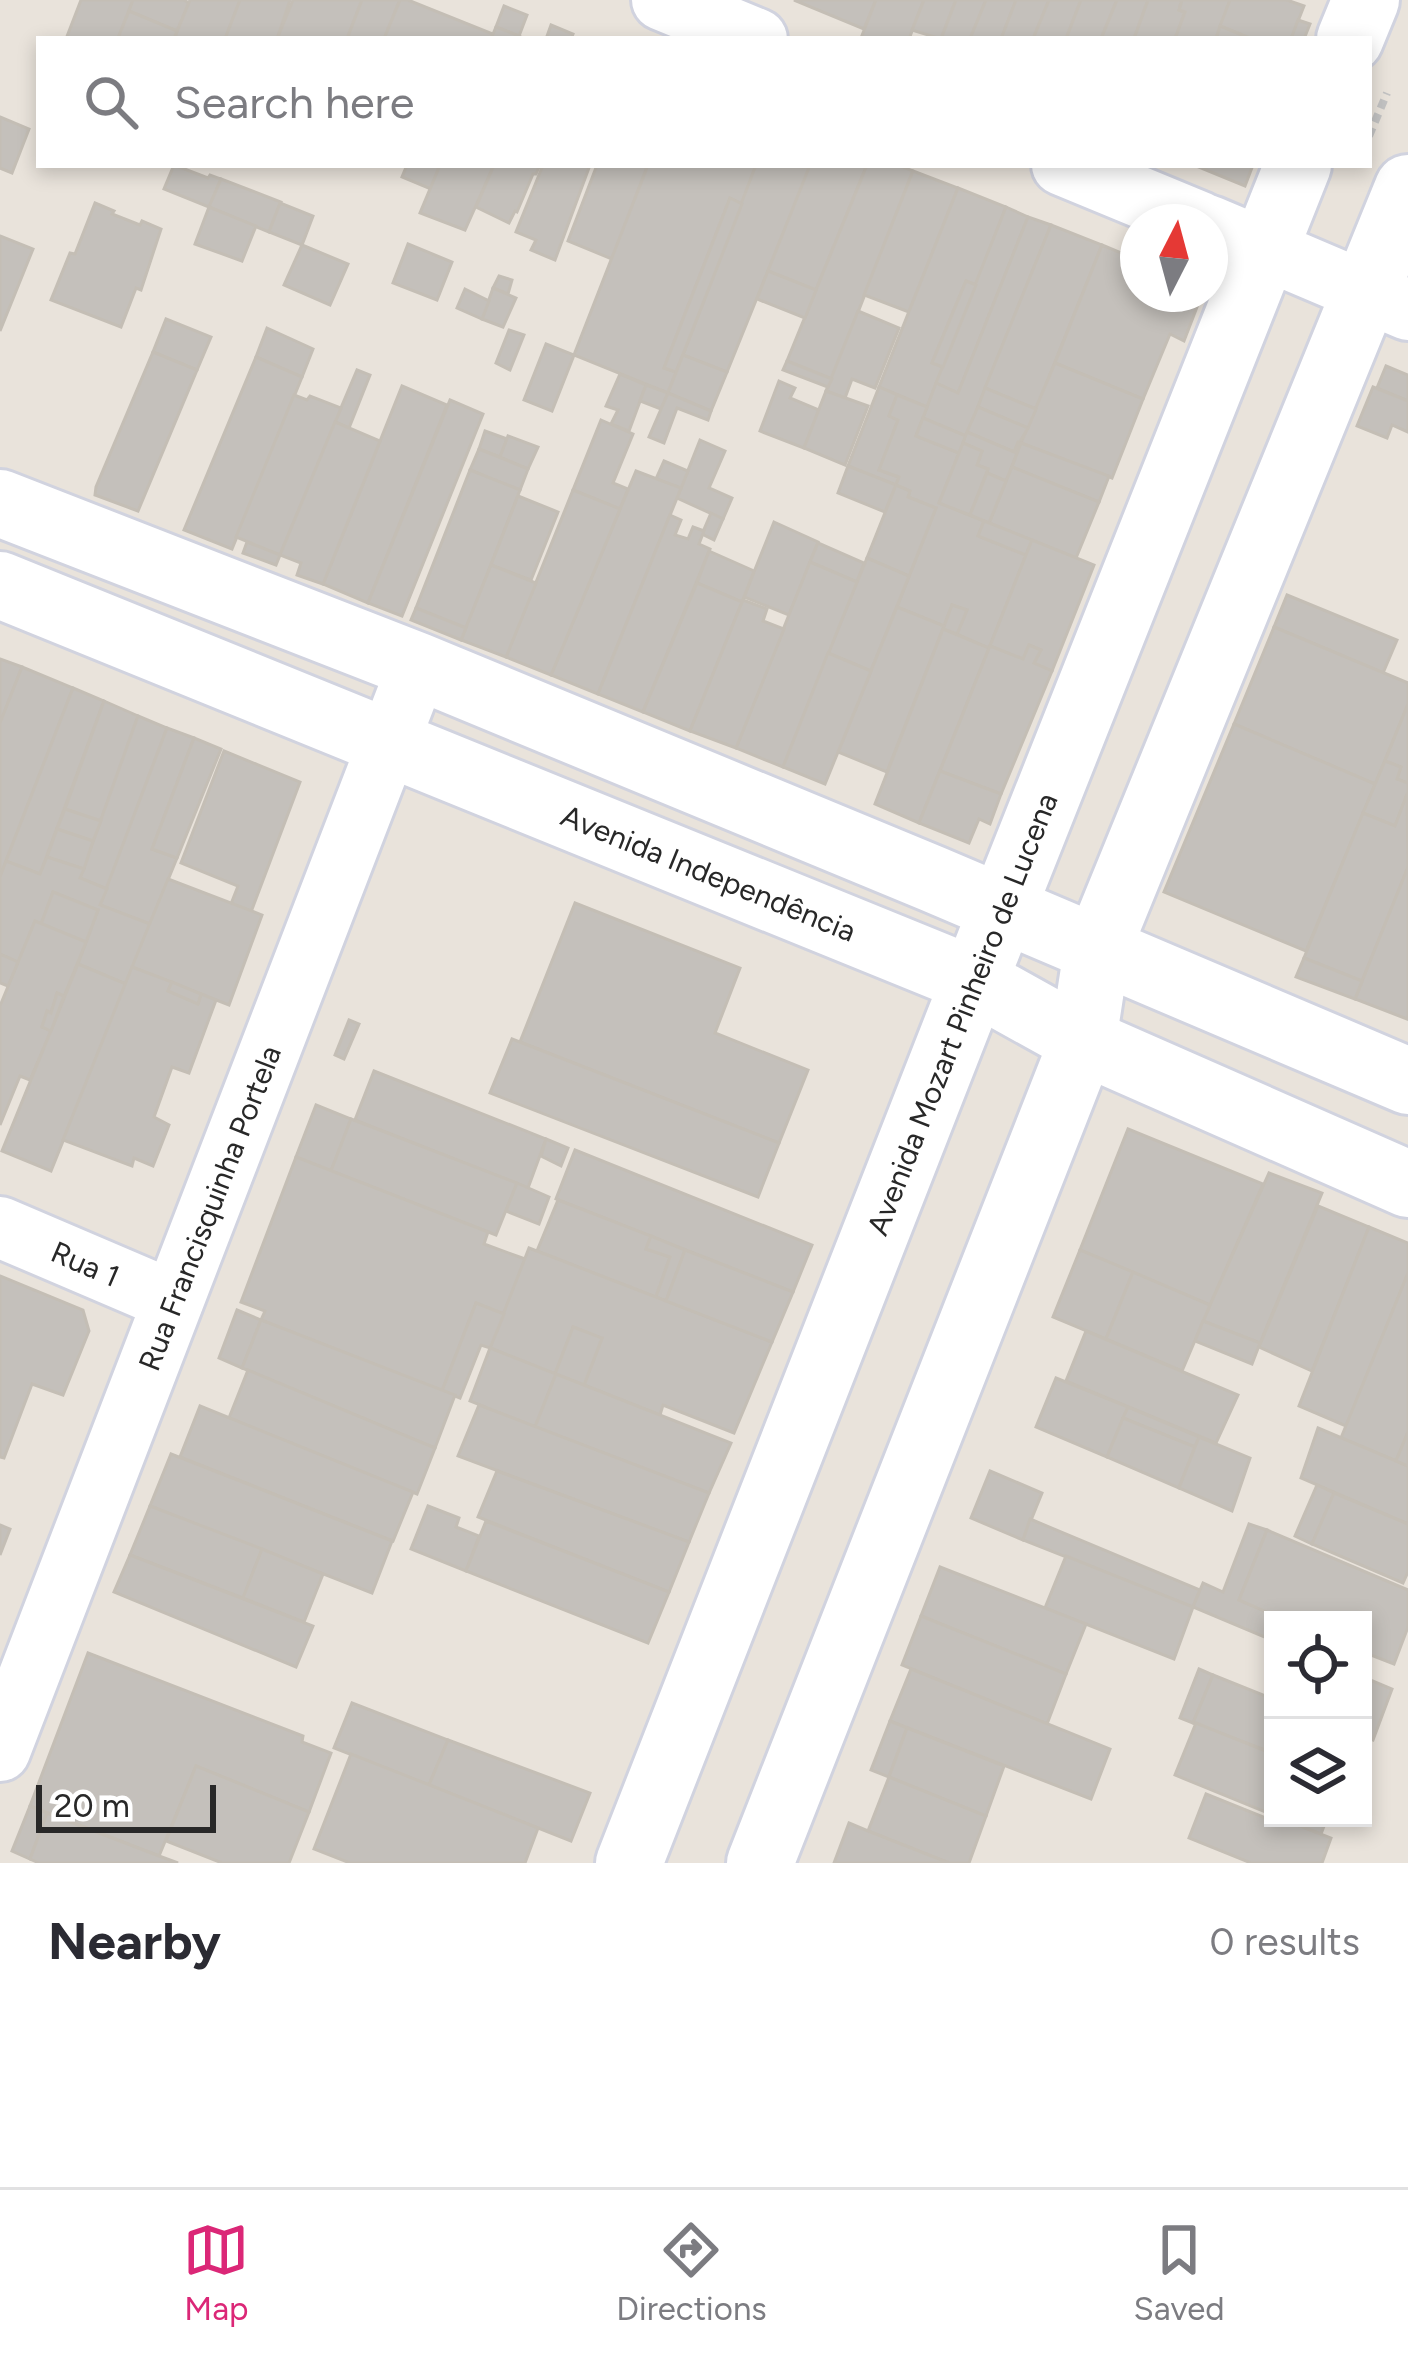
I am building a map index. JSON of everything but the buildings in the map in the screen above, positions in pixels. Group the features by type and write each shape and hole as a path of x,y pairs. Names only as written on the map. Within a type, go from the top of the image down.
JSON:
{"main road":[{"path":"1351,36 1366,0"},
{"name":"Avenida Mozart Pinheiro de Lucena","path":"629,1863 975,981 1237,237 1295,168"},
{"path":"760,1863 1083,1041 1097,950 1386,302 1408,188"},
{"path":"0,503 418,666 1408,1081"},
{"name":"Avenida Independência","path":"0,584 975,981 1083,1041 1408,1184"}],"street":[{"path":"662,0 750,36"},
{"path":"1069,168 1156,204"},
{"path":"1237,237 1386,302"},
{"name":"Rua Francisquinha Portela","path":"0,1751 418,666"},
{"name":"Rua 1","path":"0,1227 172,1301"}]}
